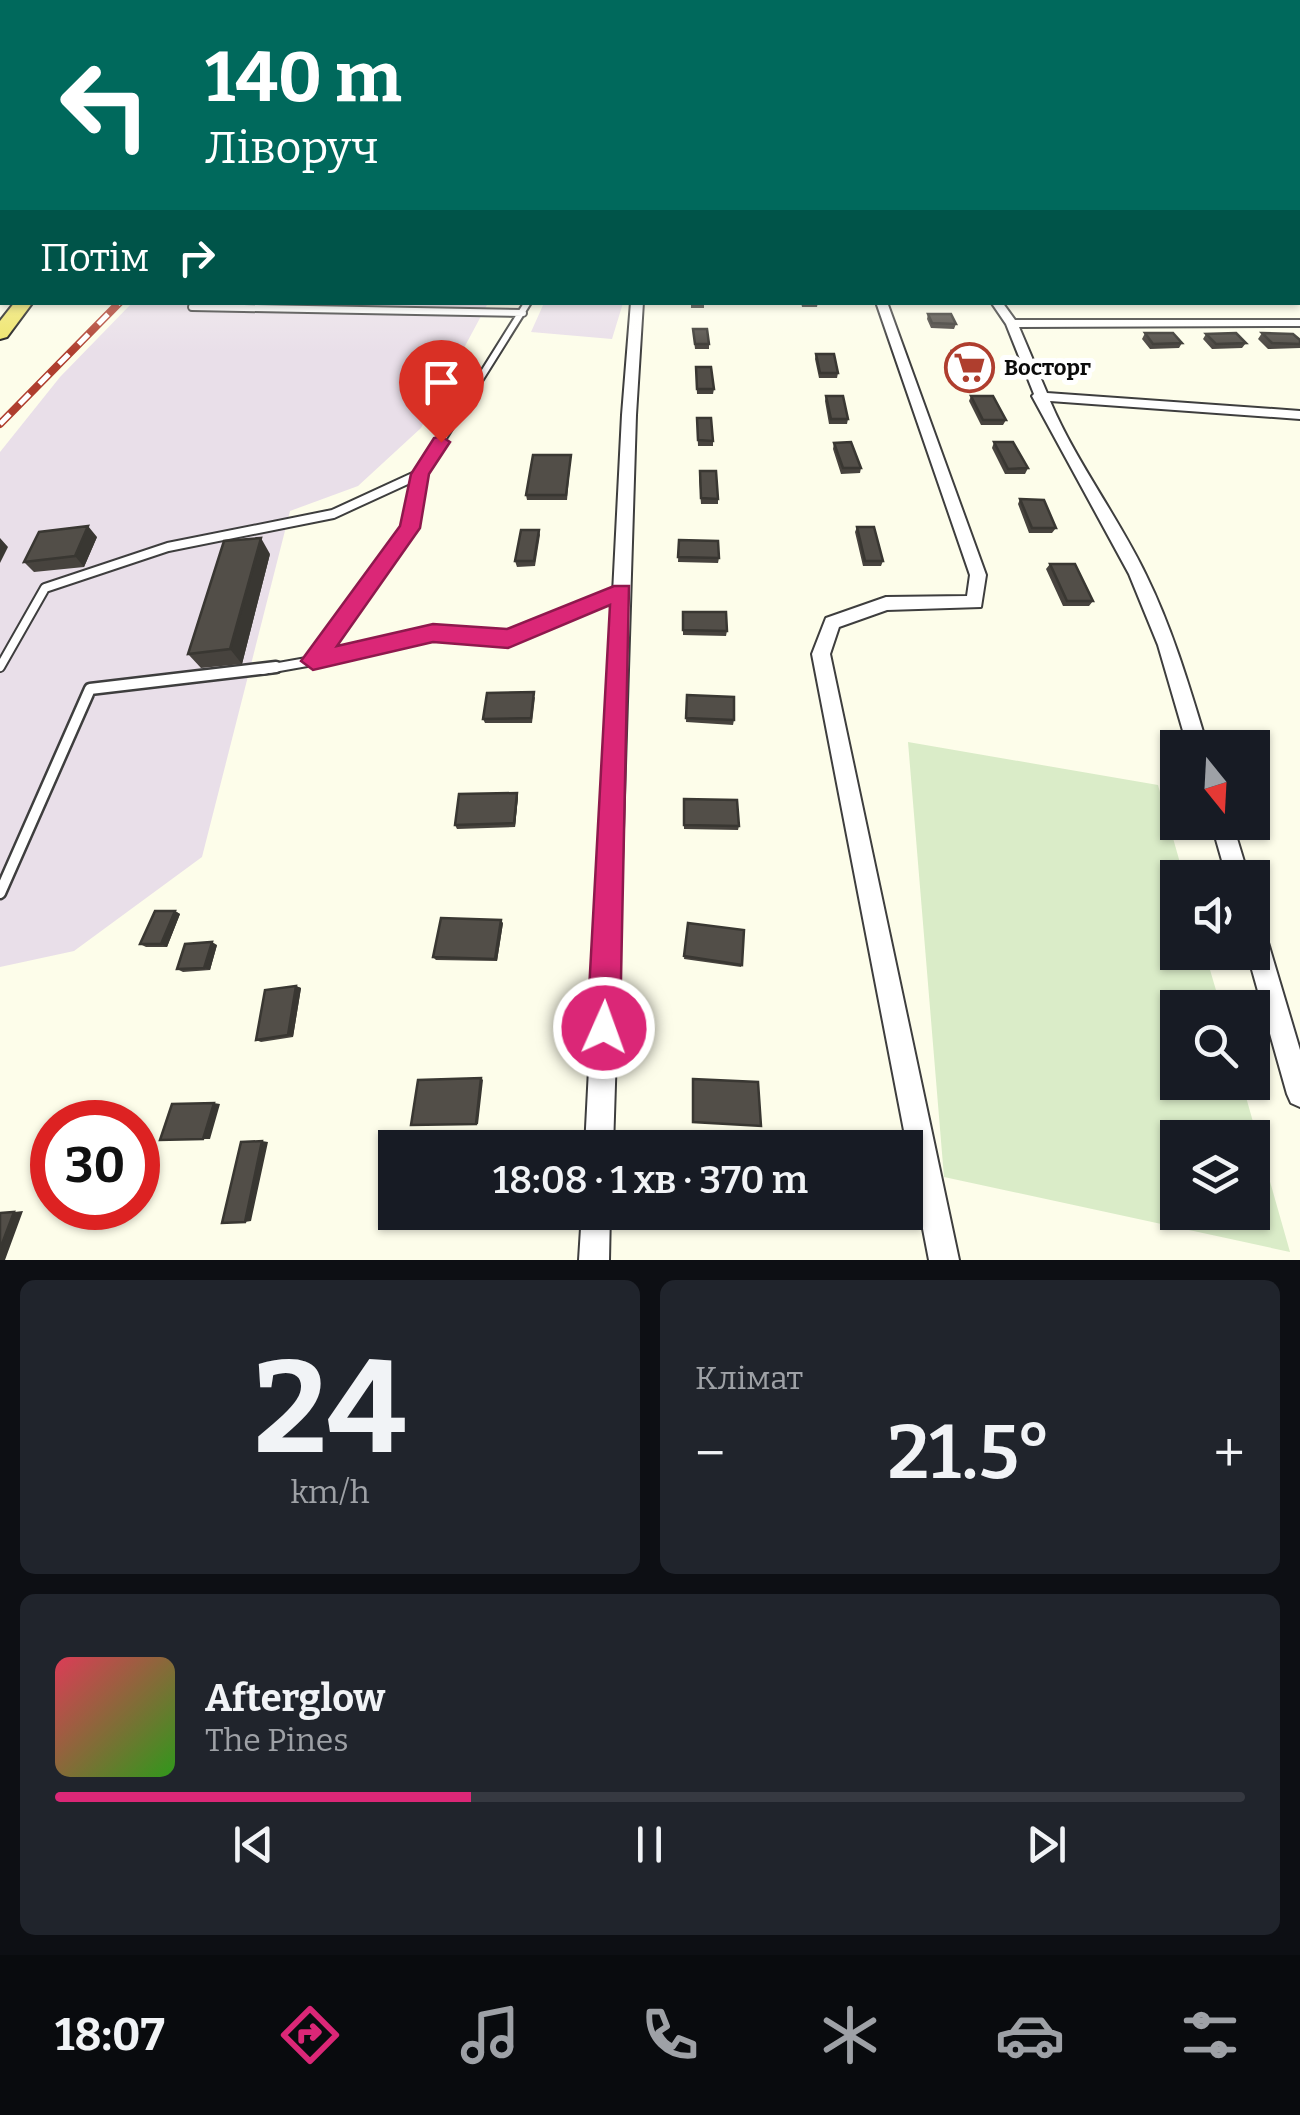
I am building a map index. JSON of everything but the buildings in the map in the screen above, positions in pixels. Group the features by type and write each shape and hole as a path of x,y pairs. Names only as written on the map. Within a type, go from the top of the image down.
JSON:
{"main road":[{"path":"0,333 23,305"}],"street":[{"path":"600,1130 637,305"},
{"path":"882,305 978,575 976,602 886,604 832,623 821,654 944,1260"},
{"path":"998,305 1012,324 1039,396 1136,574 1167,645 1193,730"},
{"path":"1012,324 1300,323"},
{"path":"1039,396 1300,415"},
{"path":"1264,970 1300,1094"},
{"path":"594,1260 595,1230"}],"lane":[{"path":"313,661 410,528 420,474 527,305"},
{"path":"192,307 523,313"},
{"path":"0,667 44,588 168,548 333,514 420,474"},
{"path":"0,893 90,689 249,672 433,633 508,638 622,592"}],"shaded area":[{"path":"130,305 487,305 421,428 358,486 290,511 202,857 74,951 0,967 0,452 60,377"},
{"path":"543,305 622,305 612,339 531,332"}],"green space":[{"path":"908,742 1158,785 1160,840 1174,840 1179,860 1160,860 1160,970 1210,970 1216,990 1160,990 1160,1100 1247,1100 1253,1120 1160,1120 1160,1224 944,1177"},
{"path":"1270,1182 1290,1252 1189,1230 1270,1230"}],"railway":[{"path":"0,424 117,305"}],"place":[{"name":"Восторг","path":"969,367"}],"route":[{"path":"441,442 420,474 410,528 313,661 433,633 508,638 568,610 622,592 604,1028"}]}
